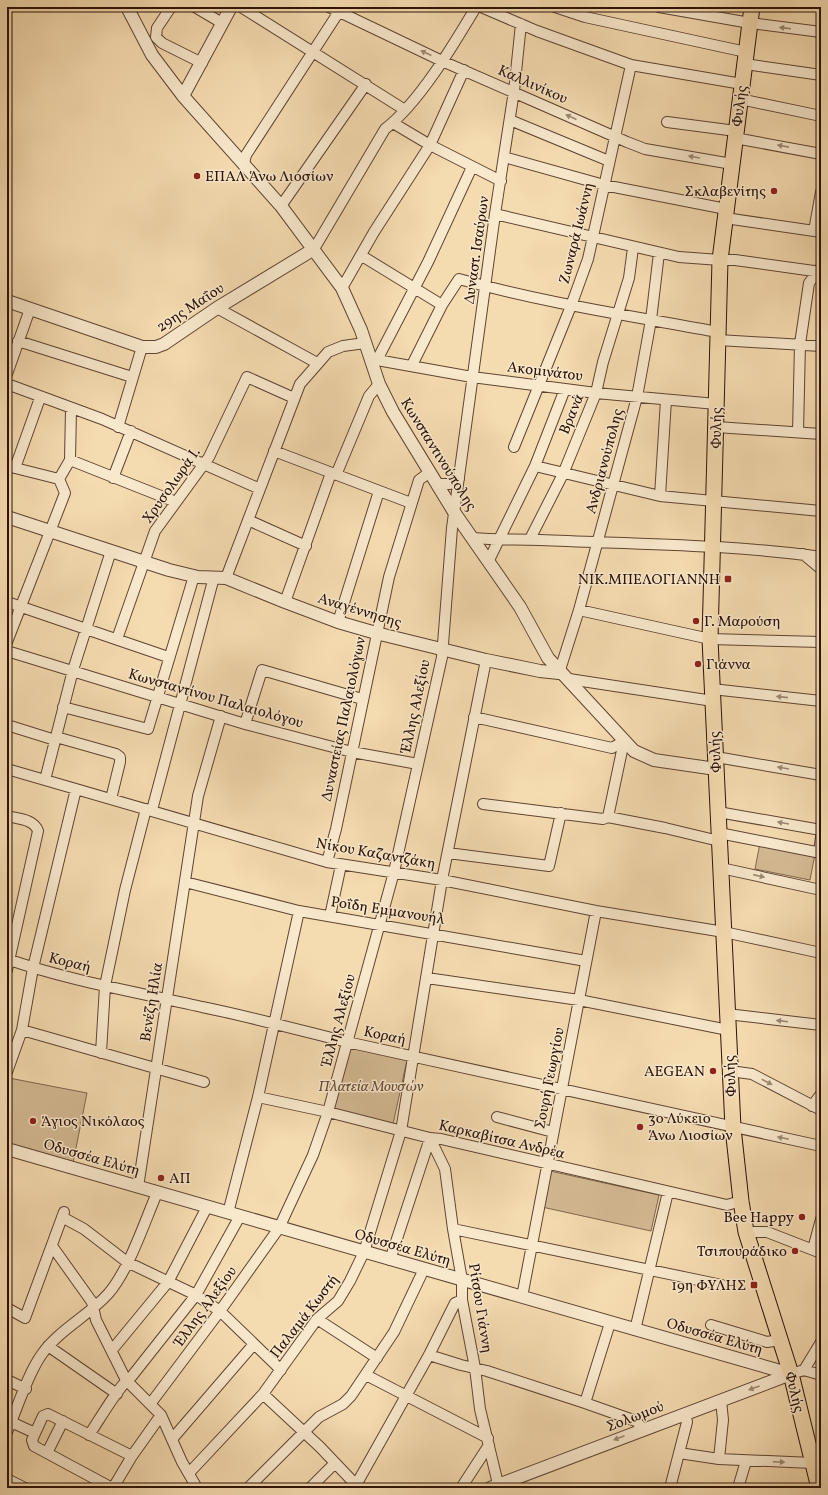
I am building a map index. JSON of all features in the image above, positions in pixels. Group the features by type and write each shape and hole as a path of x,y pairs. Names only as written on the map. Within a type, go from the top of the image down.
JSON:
{"main road":[{"name":"Φυλής","path":"752,7 720,260 710,639 733,1128 741,1201 746,1232 780,1340 798,1372 813,1464 819,1488"}],"street":[{"name":"Κωνσταντινούπολης","path":"127,7 152,55 183,96 281,206 342,288 374,361 379,384 393,412 454,512 520,607 548,658 559,673 634,751 654,760 716,763"},
{"path":"171,7 157,28 156,37 162,43 202,63"},
{"path":"195,7 222,23"},
{"path":"183,96 231,7"},
{"path":"241,7 366,84 405,110"},
{"name":"Καλλινίκου","path":"329,7 340,9 442,61 514,91 615,137 646,149 732,164"},
{"path":"314,249 385,128 393,123 405,110 442,61 476,7"},
{"path":"481,7 521,24 631,65 742,84"},
{"path":"555,7 745,58 821,75"},
{"path":"658,7 750,23 821,32"},
{"path":"244,164 246,155 340,9"},
{"name":"Δυναστ. Ισαύρων","path":"454,512 495,214 514,91 521,24"},
{"name":"Ζωναρά Ιωάννη","path":"514,447 572,306 593,238 631,65"},
{"path":"342,288 362,256 374,232 430,145 464,70"},
{"path":"281,206 366,84"},
{"path":"740,100 821,116"},
{"path":"510,120 609,161"},
{"path":"667,122 736,134 821,154"},
{"path":"393,123 430,145 501,181"},
{"path":"504,157 604,185 726,214 818,231 821,192"},
{"path":"374,361 428,262 472,167"},
{"path":"495,214 633,248 679,257 735,260 820,270"},
{"name":"Βρανά","path":"530,539 563,474 596,393 603,362 630,278 633,248"},
{"name":"29ης Μαΐου","path":"7,301 142,347 156,347 164,344 217,308 314,249"},
{"name":"Ανδριανούπολης","path":"559,673 579,610 636,397 651,320 659,253"},
{"path":"362,256 442,305"},
{"path":"798,432 800,344 809,282 820,270"},
{"path":"412,365 442,305 459,279 486,287 572,306 651,320 718,336 821,346"},
{"path":"217,308 317,363"},
{"path":"7,374 10,350 18,341 30,310"},
{"path":"18,341 132,378"},
{"path":"101,1053 105,986 125,890 220,578 248,520 300,384 328,352 334,349 365,343"},
{"path":"118,426 142,347"},
{"name":"Ακομινάτου","path":"374,361 412,365 472,377 596,393 716,404"},
{"name":"Χρυσολωρά Ι.","path":"117,639 155,531 205,464 247,377 294,398"},
{"path":"7,384 40,398 131,431 260,488"},
{"path":"285,602 334,474 369,396 379,384"},
{"path":"488,560 535,466 565,389"},
{"path":"40,398 11,467 59,479"},
{"path":"660,496 666,400"},
{"path":"59,479 70,460 71,409"},
{"path":"716,427 821,434"},
{"path":"113,478 131,431"},
{"path":"274,451 411,503"},
{"path":"70,460 176,502"},
{"path":"535,466 563,474 660,496 821,511"},
{"name":"Δυναστείας Παλαιολόγων","path":"327,862 336,829 362,699 389,577 419,480 430,472"},
{"path":"7,642 52,531 65,493 59,479"},
{"path":"438,484 450,484 459,479"},
{"path":"338,622 379,491"},
{"name":"Έλλης Αλεξίου","path":"151,1403 220,1311 279,1228 313,1155 328,1112 394,872 435,692 442,649 454,512"},
{"name":"Αναγέννησης","path":"7,517 168,570 194,576 220,578 338,622 376,633 540,672 559,673 570,679 713,695 821,701"},
{"path":"248,520 306,546"},
{"path":"473,538 498,541 530,539 597,543 712,546 821,557"},
{"path":"45,780 73,670 111,551"},
{"path":"803,554 821,569"},
{"path":"63,707 148,729 168,658 194,576"},
{"path":"7,602 168,658"},
{"path":"579,610 710,639 821,642"},
{"name":"Κωνσταντίνου Παλαιολόγου","path":"7,651 245,724 352,752 418,764"},
{"name":"Παλαμά Κωστή","path":"189,1473 263,1394 317,1319 338,1301 350,1281 364,1252 401,1131 442,880 486,660"},
{"path":"245,724 262,670 362,699"},
{"path":"579,693 583,681"},
{"name":"Βενέζη Ηλία","path":"48,1346 94,1308 109,1293 127,1262 154,1190 156,1067 186,882 198,796 221,716"},
{"path":"474,717 612,748 624,741"},
{"path":"7,725 116,754 120,757 120,762 111,799"},
{"path":"608,817 624,741"},
{"path":"716,763 821,775"},
{"name":"Νίκου Καζαντζάκη","path":"7,769 194,822 327,862 442,880 596,911 724,932 821,953"},
{"path":"7,1072 22,1030 33,968 76,789"},
{"path":"483,804 603,819 608,817 665,828 820,853 821,837"},
{"path":"718,812 821,830"},
{"path":"448,853 549,866 560,813"},
{"path":"7,816 31,823 36,826 38,831 8,959 7,970"},
{"path":"330,916 341,865"},
{"path":"721,868 821,890"},
{"name":"Ροΐδη Εμμανουήλ","path":"186,882 299,911 434,933 586,961"},
{"path":"228,1213 258,1097 299,911"},
{"name":"Σουρή Γεωργίου","path":"522,1297 596,911"},
{"name":"Κοραή","path":"8,959 33,968 105,986 274,1023 347,1042 733,1128 821,1146"},
{"path":"427,978 579,1000 728,1030"},
{"path":"728,1014 821,1026"},
{"path":"22,1030 156,1067 204,1082"},
{"path":"730,1071 752,1074 817,1108 821,1094"},
{"name":"Καρκαβίτσα Ανδρέα","path":"258,1097 328,1112 430,1138 441,1139 727,1205 741,1201"},
{"path":"497,1118 553,1132"},
{"path":"390,1260 430,1138"},
{"name":"Ρίτσου Γιάννη","path":"430,1138 445,1169 452,1229 462,1280 462,1300 475,1368 480,1409 488,1442 496,1487"},
{"name":"Οδυσσέα Ελύτη","path":"7,1149 154,1190 207,1207 610,1323 798,1372"},
{"path":"635,1330 648,1270 668,1192"},
{"path":"112,1350 168,1282 207,1207"},
{"path":"7,1308 26,1318 63,1214 127,1262 196,1295 220,1311 281,1370"},
{"path":"89,1435 126,1380 132,1376 196,1295 240,1216"},
{"path":"746,1232 767,1232 817,1251 821,1220"},
{"path":"452,1229 722,1285"},
{"path":"52,1246 94,1308 96,1320 126,1380 151,1403 161,1415 197,1488"},
{"path":"248,1488 319,1417 343,1404 351,1396 394,1332 424,1269"},
{"path":"263,1394 358,1486 406,1396 430,1355 455,1303 462,1300"},
{"path":"317,1319 377,1358"},
{"path":"585,1403 610,1323"},
{"path":"710,1325 767,1342 780,1340"},
{"path":"798,1372 821,1342"},
{"path":"173,1438 254,1344"},
{"path":"35,1433 9,1427 42,1355 48,1346 117,1394"},
{"path":"430,1355 585,1403 636,1421 643,1429"},
{"path":"798,1372 821,1374"},
{"name":"Σολωμού","path":"496,1487 643,1429 798,1372"},
{"path":"366,1375 488,1442 461,1488"},
{"path":"7,1380 26,1389"},
{"path":"719,1459 723,1420 721,1400"},
{"path":"132,1456 63,1421 45,1414 35,1433 32,1443 47,1453 113,1488 132,1456 161,1415"},
{"path":"670,1488 688,1422 685,1414"},
{"path":"47,1453 63,1421"},
{"path":"679,1453 719,1459 813,1464"},
{"path":"738,1488 746,1461"},
{"path":"310,1488 335,1463"},
{"path":"7,1479 25,1488"},
{"path":"496,1487 512,1488"}],"green space":[{"path":"760,843 815,854 810,880 755,869"},
{"name":"Πλατεία Μουσών","path":"351,1046 407,1060 393,1124 334,1109"},
{"path":"9,1078 87,1093 73,1163 7,1145 7,1088"},
{"path":"550,1171 659,1195 651,1231 542,1207"}],"place":[{"name":"ΕΠΑΛ Άνω Λιοσίων","path":"197,176"},
{"name":"Σκλαβενίτης","path":"774,191"},
{"name":"ΝΙΚ.ΜΠΕΛΟΓΙΑΝΝΗ","path":"728,579"},
{"name":"Γ. Μαρούση","path":"696,621"},
{"name":"Γιάννα","path":"698,664"},
{"name":"AEGEAN","path":"713,1071"},
{"name":"Άγιος Νικόλαος","path":"33,1121"},
{"name":"3ο Λύκειο Άνω Λιοσίων","path":"640,1127"},
{"name":"ΑΠ","path":"161,1178"},
{"name":"Bee Happy","path":"802,1217"},
{"name":"Τσιπουράδικο","path":"795,1251"},
{"name":"19η ΦΥΛΗΣ","path":"754,1285"}]}
